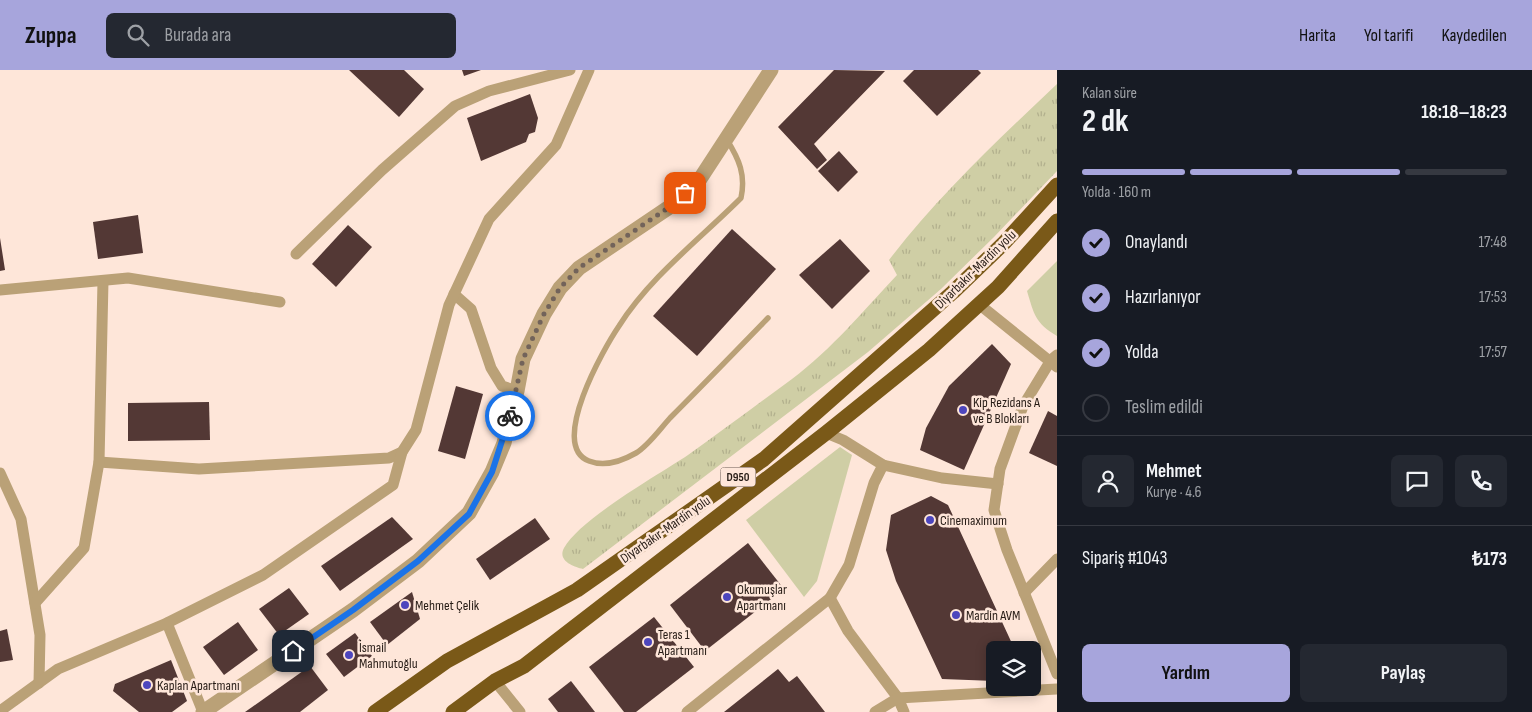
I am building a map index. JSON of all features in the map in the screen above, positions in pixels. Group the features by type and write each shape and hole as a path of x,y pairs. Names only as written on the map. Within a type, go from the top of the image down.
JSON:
{"highway":[{"name":"Diyarbakır-Mardin yolu","path":"375,712 446,660 577,590 764,459 953,292 1003,244 1057,185"},
{"name":"Diyarbakır-Mardin yolu","path":"454,712 495,681 524,666 826,433 980,305 1057,221"}],"street":[{"path":"296,254 382,170 454,106 489,91 570,70"},
{"path":"0,711 58,669 167,623 263,575 393,486 402,452 416,430 454,294 489,218 556,146 589,70"},
{"path":"167,623 203,712 353,610 418,561 469,514 492,472 504,442 523,359 544,314 560,288 579,268 671,206 700,180 771,70"},
{"path":"0,290 128,278 280,302"},
{"path":"35,603 84,548 99,462 103,281"},
{"path":"454,294 471,309 491,368 502,386 517,391"},
{"path":"980,305 1055,361 1023,406 1000,469 994,510 1006,550 1057,674"},
{"path":"826,433 842,440 883,465 942,478 998,484"},
{"path":"99,462 199,469 389,458 402,452"},
{"path":"687,712 830,598 849,565 874,483 883,465"},
{"path":"0,473 21,519 40,635 39,683"},
{"path":"1024,593 1056,562"},
{"path":"830,598 848,631 898,698 904,712"},
{"path":"495,681 520,712"},
{"path":"875,712 898,698 1057,689"}],"lane":[{"path":"727,140 742,170 744,183 741,198 646,290 619,326 583,395 573,428 576,446 585,460 595,464 608,464 637,453 768,318"}],"green space":[{"path":"1057,84 1057,171 941,289 868,352 583,569 571,565 565,560 562,553 573,536 602,511 688,455 792,379 834,342 897,275 889,260 908,236 969,169"},
{"path":"1057,261 1057,336 1044,327 1036,317 1027,291"},
{"path":"840,447 852,455 817,581 804,597 746,520"}],"building":[{"path":"349,70 404,70 424,89 399,117"},
{"path":"462,70 481,70 464,76"},
{"path":"834,70 885,71 814,144 827,160 817,169 778,127"},
{"path":"914,70 978,70 981,73 937,116 903,81"},
{"path":"530,94 538,118 535,132 529,134 526,142 481,161 467,118"},
{"path":"839,151 858,172 838,192 818,171"},
{"path":"138,215 143,253 98,259 93,222"},
{"path":"348,225 372,247 336,287 312,264"},
{"path":"732,229 776,269 697,356 653,316"},
{"path":"0,238 5,270 0,271"},
{"path":"840,239 870,271 832,309 799,275"},
{"name":"Kip Rezidans A ve B Blokları","path":"992,344 1011,364 964,470 920,450 926,428 949,386"},
{"path":"456,386 483,394 465,459 438,451"},
{"path":"209,402 210,440 128,441 128,403"},
{"path":"1048,411 1057,416 1057,466 1029,453"},
{"name":"Mardin AVM","path":"931,496 948,505 1011,641 986,641 986,681 942,679 896,581 886,550 891,515"},
{"path":"392,517 413,539 340,591 321,566"},
{"path":"535,518 550,539 490,580 476,559"},
{"name":"Okumuşlar Apartmanı","path":"748,543 784,589 705,651 670,605"},
{"path":"289,588 309,614 279,635 259,609"},
{"name":"Mehmet Çelik","path":"412,592 420,619 387,645 370,622"},
{"name":"Teras 1 Apartmanı","path":"654,617 694,667 636,712 624,712 589,667"},
{"path":"238,622 258,650 224,675 203,647"},
{"path":"7,629 13,660 0,662 0,631"},
{"name":"İsmail Mahmutoğlu","path":"355,633 372,656 344,677 326,654"},
{"name":"Kaplan Apartmanı","path":"171,660 187,701 172,712 139,712 113,691 115,684"},
{"path":"310,666 328,690 300,712 245,712"},
{"path":"778,669 789,682 797,676 825,712 724,712"},
{"path":"571,681 595,712 558,712 548,699"}],"way so far":[{"path":"510,416 523,359 544,314 560,288 579,268 671,206 685,193"}],"place":[{"name":"Kip Rezidans A ve B Blokları","path":"963,410"},
{"name":"Cinemaximum","path":"930,520"},
{"name":"Okumuşlar Apartmanı","path":"727,597"},
{"name":"Mehmet Çelik","path":"405,605"},
{"name":"Mardin AVM","path":"956,615"},
{"name":"Teras 1 Apartmanı","path":"648,642"},
{"name":"İsmail Mahmutoğlu","path":"349,655"},
{"name":"Kaplan Apartmanı","path":"147,685"}],"route":[{"path":"293,651 353,610 418,561 469,514 492,472 504,442 510,416"}]}
